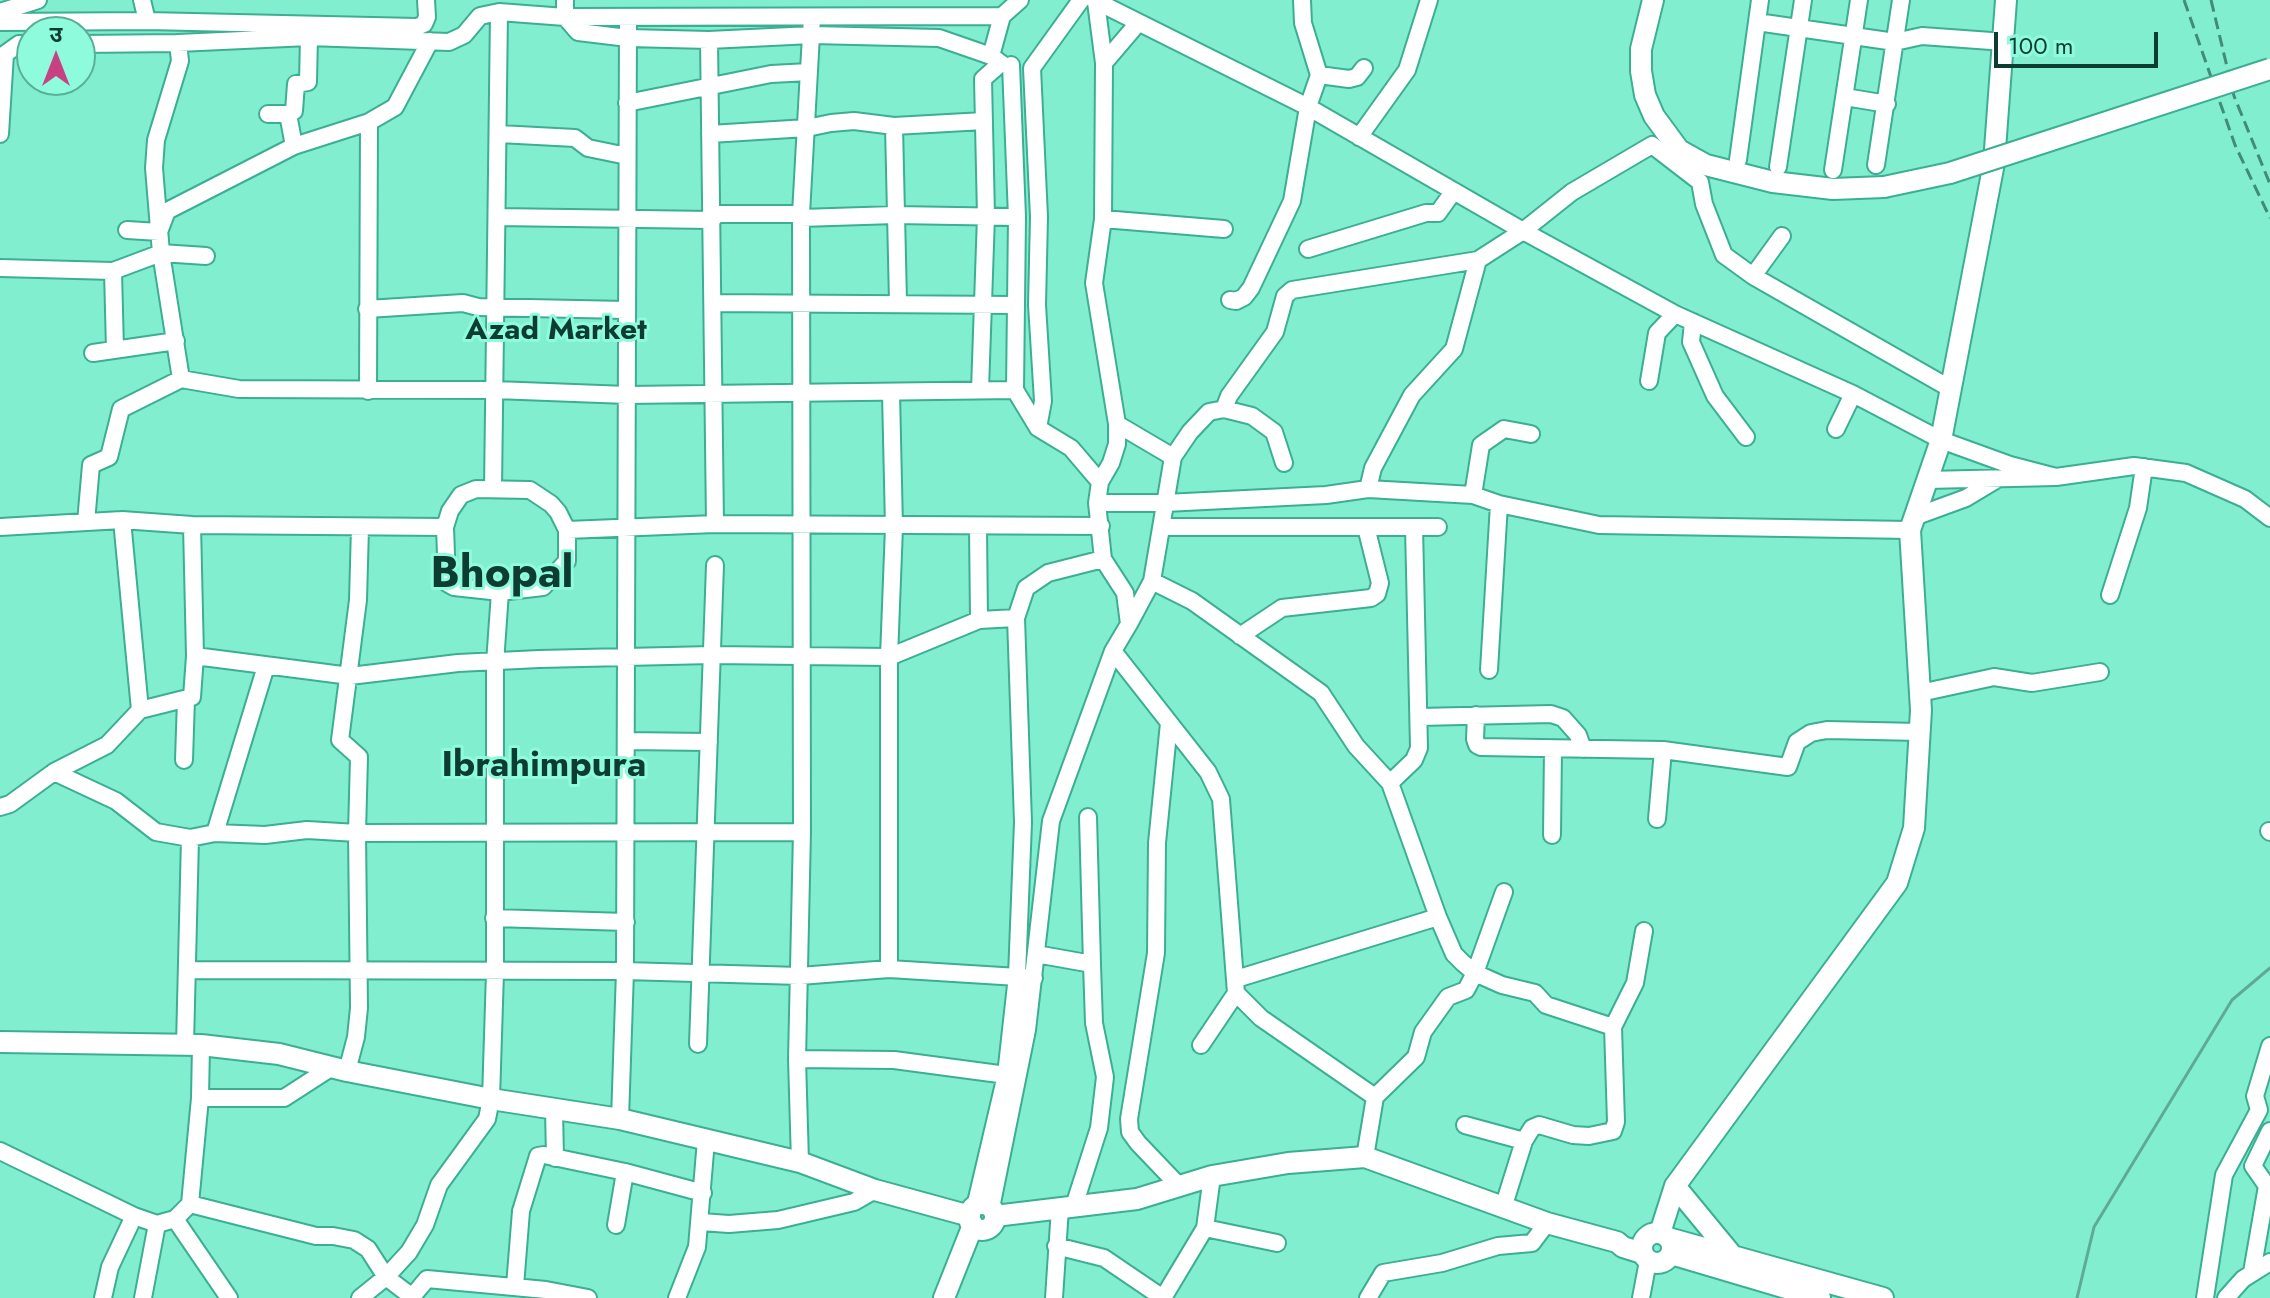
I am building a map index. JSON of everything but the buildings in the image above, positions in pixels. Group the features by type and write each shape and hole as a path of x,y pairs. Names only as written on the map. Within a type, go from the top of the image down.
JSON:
{"main road":[{"path":"1653,0 1641,49 1641,71 1645,95 1666,135 1679,150 1706,165 1749,178 1804,188 1884,187 1950,173 2270,69"},
{"path":"1656,1246 1675,1186 1897,883 1914,828 1920,693 1912,524 1941,440 1994,163 2006,0"},
{"path":"0,1042 193,1045 279,1054 491,1099 620,1119 800,1162 875,1190 981,1217 1137,1199 1212,1176 1288,1163 1365,1157 1547,1223 1617,1242 1623,1247 1656,1246 1731,1254 1883,1298"},
{"path":"1675,1186 1731,1254"},
{"path":"944,1298 981,1217"},
{"path":"956,1298 981,1217"},
{"path":"1656,1246 1820,1298"}],"street":[{"path":"0,12 38,0"},
{"path":"142,0 147,21"},
{"path":"0,22 147,21 417,27 424,24 427,17 426,0"},
{"path":"96,44 309,37 457,40 480,16 499,12 565,9 628,18 1002,16 1020,0"},
{"path":"1230,300 1244,297 1251,288 1292,201 1308,107 1319,75 1303,23 1302,0"},
{"path":"1359,137 1407,70 1429,0"},
{"path":"1738,160 1760,0"},
{"path":"1778,167 1803,0"},
{"path":"1833,170 1859,0"},
{"path":"1876,165 1901,0"},
{"path":"1091,1 1308,107 1453,192 1675,314 1853,394 1941,440 2004,463 2056,477"},
{"path":"1091,1 1104,63 1103,219 1094,283 1117,424 1117,444 1100,482 1097,503 1103,559 1125,593 1129,624"},
{"path":"1038,428 1043,401 1037,305 1039,217 1032,68 1091,1"},
{"path":"565,9 578,32 628,38 709,40 812,35 939,38 1001,61 1032,68"},
{"path":"493,489 499,12"},
{"path":"1002,16 1001,61 1017,217 1015,390 1038,428 1071,448 1100,482"},
{"path":"800,1162 797,1059 802,832 801,216 812,17"},
{"path":"620,1119 626,922 628,18"},
{"path":"1757,22 1895,42 1922,36 2005,42"},
{"path":"1104,63 1138,23"},
{"path":"268,114 294,111 296,84 308,82 309,37"},
{"path":"709,40 715,524"},
{"path":"159,232 167,211 294,146 369,122 395,107 430,41"},
{"path":"178,43 180,61 156,140 154,168 161,253 181,379"},
{"path":"0,134 5,54 16,46"},
{"path":"980,390 986,216 983,79 1001,61"},
{"path":"1319,75 1349,79 1357,77 1364,68"},
{"path":"627,103 771,74 809,72"},
{"path":"1845,97 1887,104"},
{"path":"288,114 294,146"},
{"path":"710,134 807,128 854,121 894,126 984,121"},
{"path":"368,391 369,122"},
{"path":"894,126 898,302"},
{"path":"499,134 575,138 588,148 627,156"},
{"path":"1224,409 1229,396 1275,332 1285,296 1292,290 1478,260 1523,231 1572,192 1652,145 1700,182 1704,204 1724,255 1753,276 1951,389"},
{"path":"1308,249 1426,213 1438,213 1453,192"},
{"path":"712,220 717,214 1017,217"},
{"path":"497,217 712,220"},
{"path":"1103,219 1224,229"},
{"path":"127,230 159,232"},
{"path":"1753,276 1782,236"},
{"path":"0,268 113,271 161,253 206,256"},
{"path":"1368,489 1373,468 1412,395 1454,349 1478,260"},
{"path":"113,271 115,350"},
{"path":"367,309 463,303 496,307 627,310"},
{"path":"713,303 1016,305"},
{"path":"1649,381 1657,333 1675,314"},
{"path":"1693,322 1691,342 1715,396 1746,437"},
{"path":"93,353 176,341"},
{"path":"86,522 91,465 109,457 121,409 181,379 239,389 495,390 627,395 1015,390"},
{"path":"889,969 889,657 894,527 891,393"},
{"path":"1836,429 1853,394"},
{"path":"1026,977 1036,954 1051,821 1113,651 1152,581 1173,457 1209,412 1224,409 1252,416 1274,432 1284,463"},
{"path":"1117,424 1173,457"},
{"path":"1473,495 1481,445 1504,429 1531,434"},
{"path":"1097,503 1326,495 1368,489 1473,495 1499,504 1599,525 1912,524 1997,480 2004,463"},
{"path":"1927,480 2056,477 2144,467 2186,473 2245,499 2270,518"},
{"path":"2110,595 2138,508 2144,467"},
{"path":"476,489 530,490 551,504 567,530 567,561 543,587 500,592 454,587 447,583 445,527 450,511 461,495 476,489"},
{"path":"1489,670 1499,504"},
{"path":"122,520 140,710"},
{"path":"0,527 122,520 192,525 445,527"},
{"path":"567,530 715,524 1101,526"},
{"path":"0,807 10,804 54,772 107,745 140,710 192,697 195,656 192,525"},
{"path":"978,526 979,620"},
{"path":"200,1098 284,1098 339,1069 356,1037 359,1008 359,757 340,740 358,600 360,527"},
{"path":"1163,527 1438,527"},
{"path":"1240,636 1282,608 1371,598 1377,594 1380,583 1366,527"},
{"path":"1390,783 1414,760 1419,748 1414,527"},
{"path":"981,1217 1012,1076 1026,977 1018,905 1023,822 1016,618 1026,588 1048,573 1103,559"},
{"path":"698,1044 715,565"},
{"path":"1152,581 1192,601 1321,693 1356,746 1390,783 1454,954 1475,973 1502,985 1535,993 1546,1005 1613,1027"},
{"path":"360,1298 386,1277 409,1252 425,1225 439,1185 487,1119 491,1099 495,972 495,663 500,592"},
{"path":"195,656 350,676 458,663 539,659 712,655 889,657 979,620 1016,618"},
{"path":"1113,651 1208,772 1221,799 1236,986 1261,1018 1375,1097"},
{"path":"215,833 266,666"},
{"path":"1920,693 1994,677 2032,683 2100,672"},
{"path":"184,760 186,699"},
{"path":"1419,717 1537,713 1563,718 1578,735 1583,749"},
{"path":"1476,715 1477,745 1663,750 1788,767 1797,742 1811,733 1827,730 1920,732"},
{"path":"1169,723 1157,843 1156,953 1129,1119 1130,1132 1138,1143 1180,1187"},
{"path":"626,741 709,742"},
{"path":"1552,835 1553,749"},
{"path":"1657,819 1663,750"},
{"path":"54,772 116,801 156,832 190,838 215,833 265,835 307,830 357,833 802,832"},
{"path":"1054,1298 1056,1246 1067,1207 1099,1128 1105,1077 1094,1023 1088,817"},
{"path":"0,1151 134,1216 157,1224 175,1219 190,1204 200,1098 187,970 190,838"},
{"path":"1365,1157 1375,1097 1416,1057 1423,1032 1448,997 1466,990 1504,892"},
{"path":"1018,905 1041,908"},
{"path":"1201,1045 1236,986 1438,917"},
{"path":"494,918 626,922"},
{"path":"1503,1208 1524,1141 1532,1128 1539,1125 1573,1135 1589,1136 1613,1131 1616,1122 1613,1027 1635,983 1644,931"},
{"path":"1036,954 1092,964"},
{"path":"187,970 625,971 800,976 889,969 1026,977"},
{"path":"2205,1298 2224,1175 2259,1110 2255,1096 2270,1046"},
{"path":"797,1059 894,1060 1012,1076"},
{"path":"554,1109 555,1158"},
{"path":"1465,1125 1524,1141"},
{"path":"2252,1272 2267,1186 2253,1166 2270,1131"},
{"path":"677,1298 697,1247 706,1140"},
{"path":"515,1286 521,1211 536,1158 544,1155 703,1193"},
{"path":"616,1225 625,1172"},
{"path":"1056,1246 1104,1258 1152,1295 1163,1298 1205,1228 1212,1176"},
{"path":"701,1222 729,1224 778,1220 854,1202 875,1190"},
{"path":"190,1204 316,1236 354,1240 368,1249 386,1277 411,1297 427,1279 515,1286 536,1294 588,1298"},
{"path":"103,1298 110,1267 134,1216"},
{"path":"175,1219 229,1298"},
{"path":"1368,1298 1383,1273 1442,1263 1498,1246 1532,1243 1547,1223"},
{"path":"143,1298 157,1224"},
{"path":"1205,1228 1277,1243"},
{"path":"1641,1298 1656,1246"},
{"path":"2226,1298 2252,1272 2270,1262"}],"waterway":[{"path":"2077,1298 2094,1227 2232,1000 2270,968"}],"railway":[{"path":"2184,0 2235,145 2270,218"},
{"path":"2211,0 2234,96 2270,184"}],"district":[{"name":"Azad Market","path":"556,332"},
{"name":"Bhopal","path":"502,576"},
{"name":"Ibrahimpura","path":"544,767"}]}
